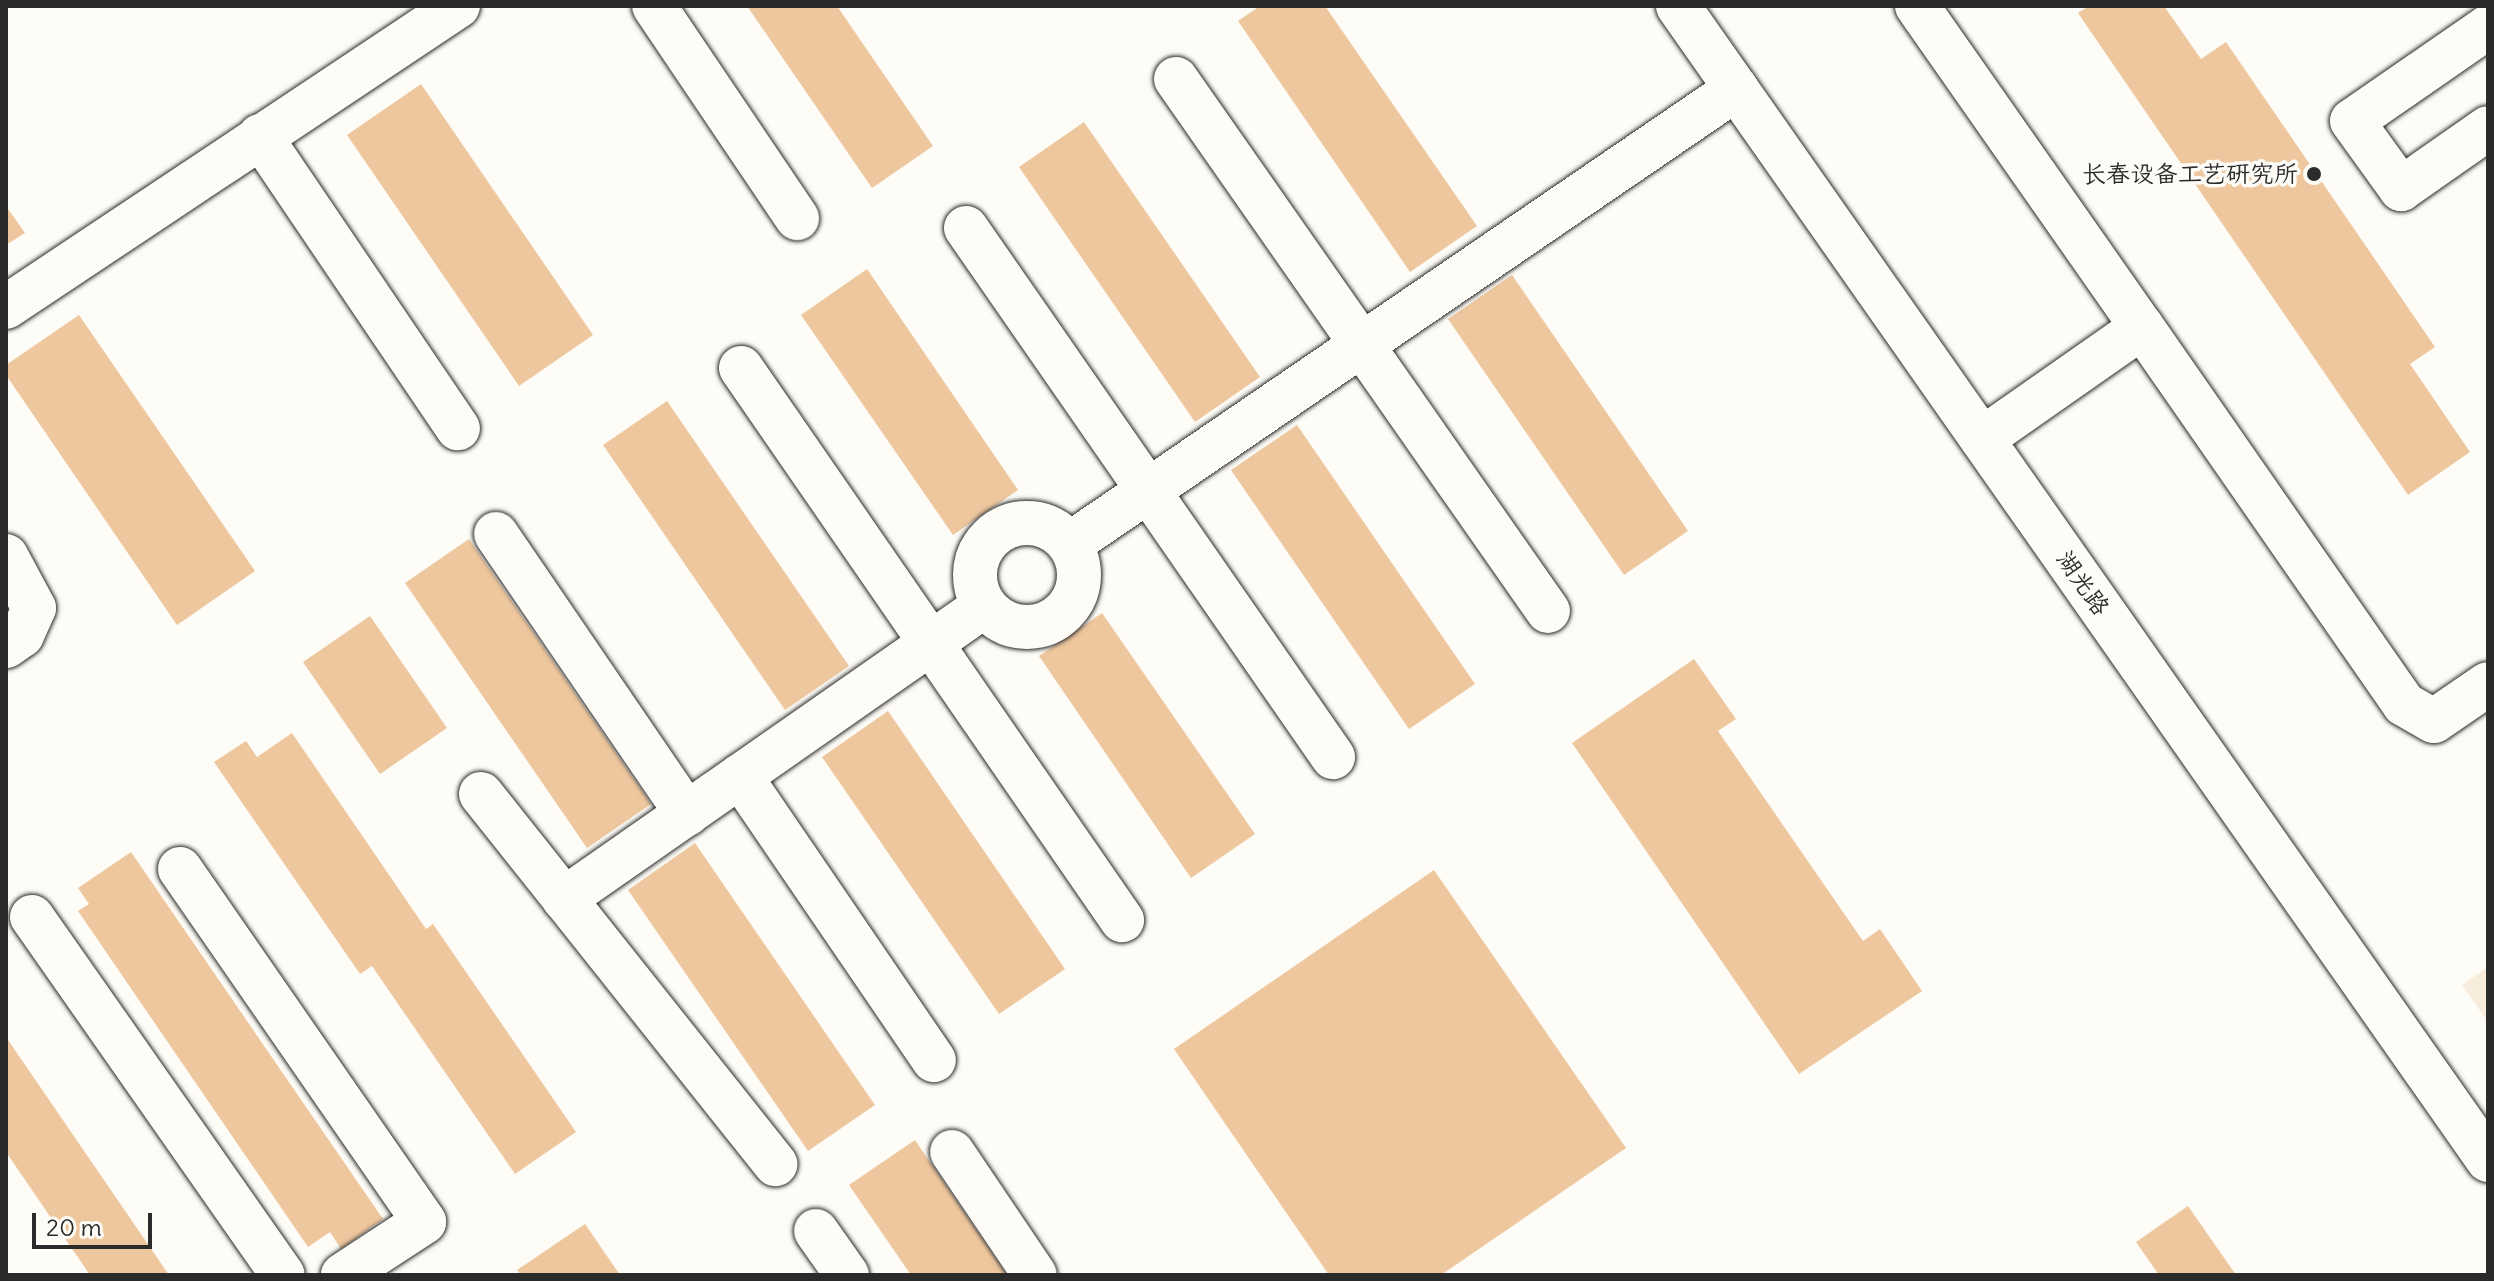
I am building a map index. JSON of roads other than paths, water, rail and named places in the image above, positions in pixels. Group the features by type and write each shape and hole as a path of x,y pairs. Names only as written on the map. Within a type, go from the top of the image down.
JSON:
{"street":[{"path":"6,307 458,6"},
{"path":"654,6 797,218"},
{"name":"湖光路","path":"1678,6 2488,1160"},
{"path":"1917,6 2404,704 2434,721 2488,684"},
{"path":"2488,27 2352,121 2401,189 2488,128"},
{"path":"1176,79 1548,611"},
{"path":"1070,544 1736,89"},
{"path":"260,136 458,428"},
{"path":"966,228 1333,757"},
{"path":"1982,439 2142,327"},
{"path":"741,368 1122,920"},
{"path":"1037,524 1070,544 1079,581 1063,614 1030,628 1003,622 984,606 974,572 986,541 999,530 1037,524"},
{"path":"496,534 687,814"},
{"path":"6,556 34,608 22,635 6,646"},
{"path":"564,899 984,606"},
{"path":"740,776 934,1060"},
{"path":"481,794 775,1164"},
{"path":"180,869 424,1222 343,1275"},
{"path":"32,917 283,1275"},
{"path":"952,1152 1035,1275"},
{"path":"816,1231 847,1275"}],"place":[{"name":"长春设备工艺研究所","path":"2314,174"}]}
